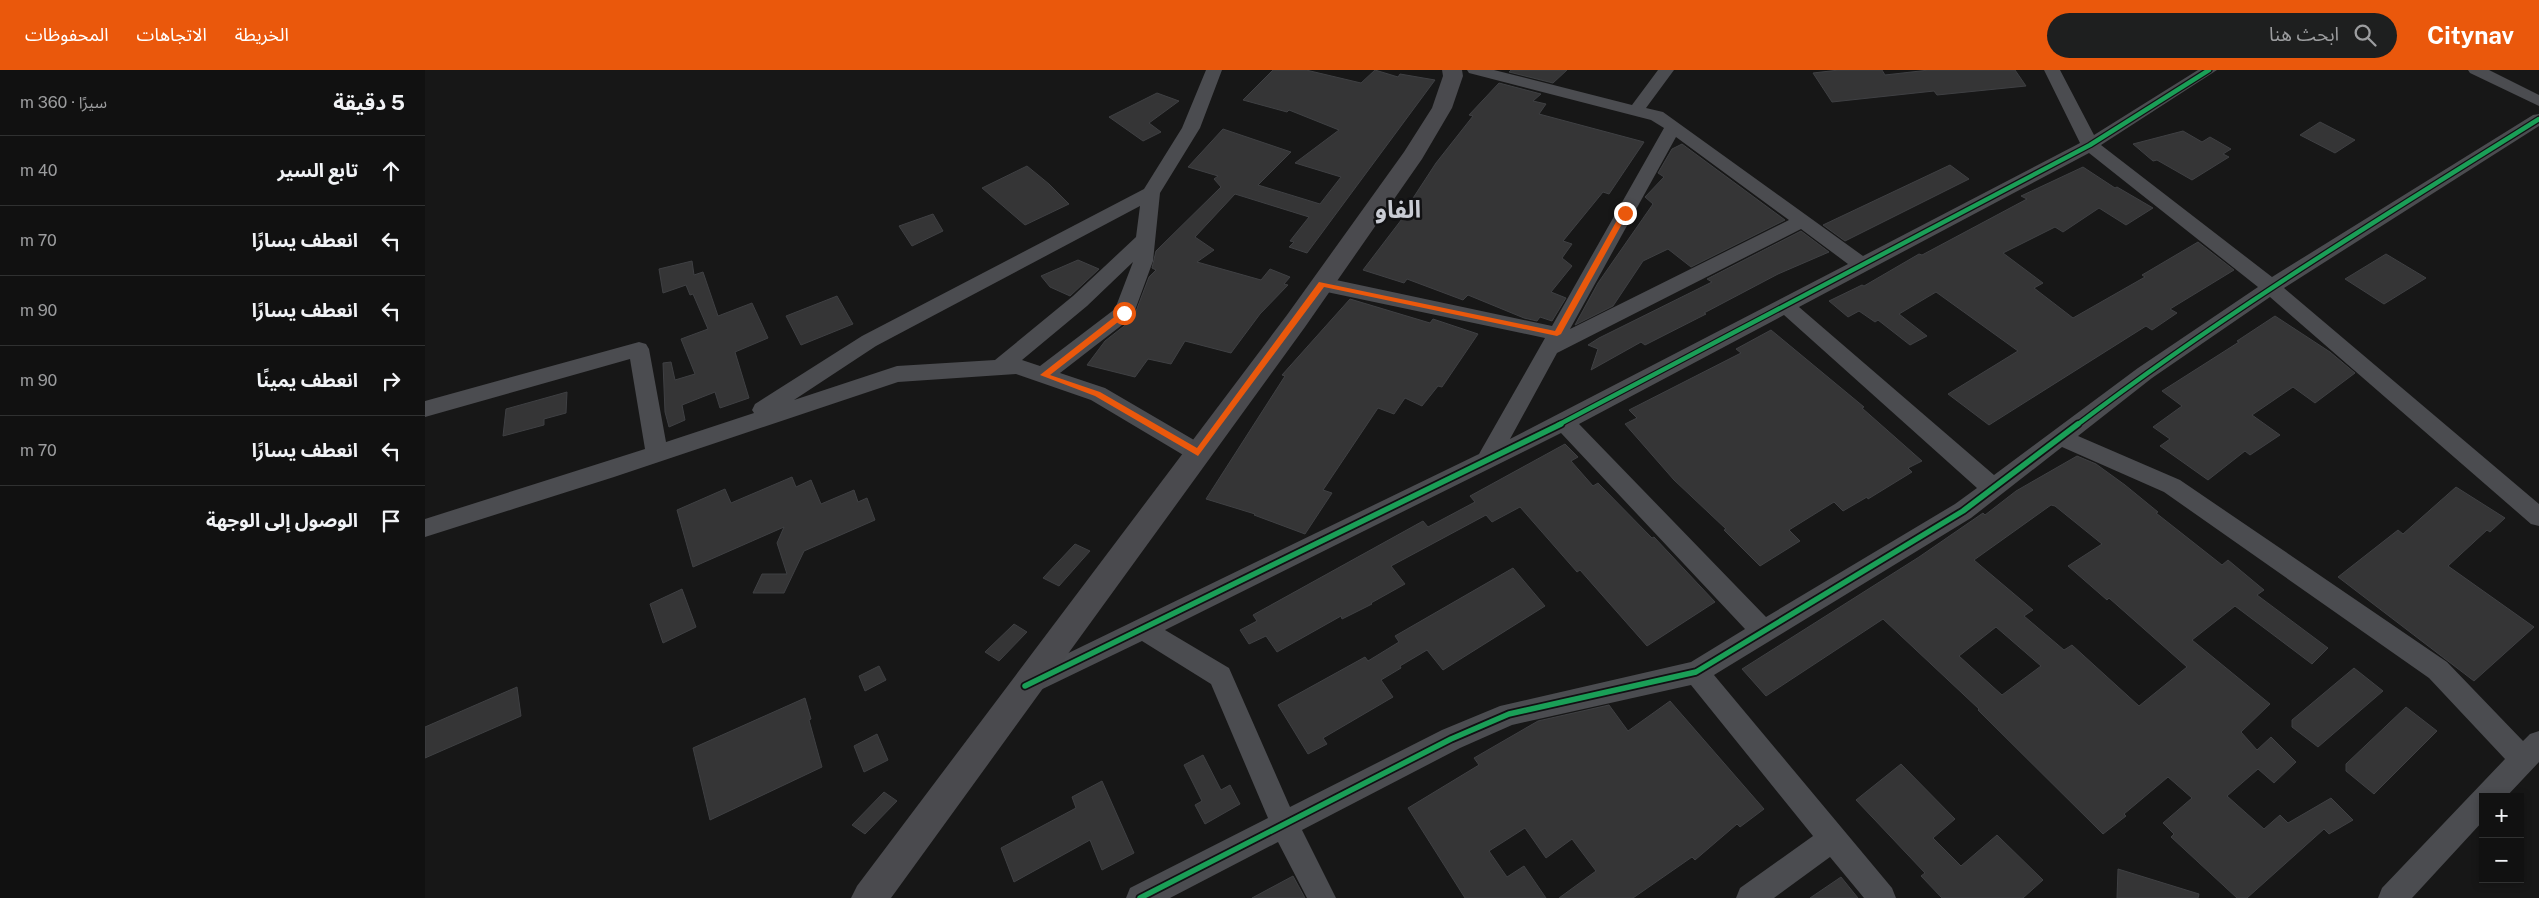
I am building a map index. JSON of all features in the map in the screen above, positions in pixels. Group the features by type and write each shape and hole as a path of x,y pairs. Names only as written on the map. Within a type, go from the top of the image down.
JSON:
{"street":[{"path":"1043,375 1124,313 1143,260 1151,193 1191,128 1215,70"},
{"path":"869,898 1322,284 1427,133 1442,108 1453,76 1452,70"},
{"path":"1475,70 1657,116 1861,264"},
{"path":"1637,111 1666,70"},
{"path":"2052,70 2090,145 2271,287 2539,517"},
{"path":"1025,686 1564,422 2090,145 2209,70"},
{"path":"2476,70 2539,101"},
{"path":"1140,898 1451,739 1509,714 1696,672 1963,512 2145,373 2271,287 2539,119"},
{"path":"1487,460 1673,127"},
{"path":"735,428 869,341 1151,193"},
{"path":"1322,284 1553,342 1802,221"},
{"path":"1000,367 1081,301 1145,240"},
{"path":"1785,305 1993,488"},
{"path":"425,409 639,349 657,454"},
{"path":"425,528 657,454 897,374 1017,366 1097,394 1198,453"},
{"path":"1564,422 1763,632"},
{"path":"2060,437 2172,486 2438,670 2531,751 2491,793"},
{"path":"1143,629 1220,676 1284,824 1322,898"},
{"path":"1696,672 1881,898"},
{"path":"2392,898 2479,806"},
{"path":"1750,898 1833,838"}],"building":[{"path":"1273,70 1306,70 1361,83 1375,70 1398,77 1400,74 1435,80 1307,253 1289,247 1294,242 1290,241 1309,217 1235,194 1195,237 1214,250 1197,262 1261,280 1270,269 1290,277 1284,284 1288,285 1260,314 1231,353 1185,341 1171,364 1148,359 1135,377 1087,365 1105,341 1133,319 1149,277 1156,270 1152,268 1156,251 1221,187 1214,179 1218,176 1188,167 1223,129 1291,152 1258,185 1320,204 1341,177 1295,163 1339,130 1289,110 1287,112 1243,100"},
{"path":"1511,70 1567,70 1553,83 1509,72"},
{"path":"1839,70 1882,70 1885,75 1929,70 2015,70 2026,86 1937,95 1934,91 1832,102 1813,73"},
{"path":"1499,83 1541,94 1533,101 1546,104 1539,114 1644,142 1609,194 1603,192 1563,241 1572,244 1562,258 1572,266 1551,292 1566,298 1552,321 1540,317 1537,321 1524,318 1468,295 1463,300 1407,279 1404,283 1363,270 1405,215 1402,215 1436,163 1473,116 1469,115"},
{"path":"1157,93 1179,101 1149,123 1161,132 1143,141 1109,117"},
{"path":"2320,122 2355,140 2335,153 2300,135"},
{"path":"2183,131 2202,142 2210,137 2231,149 2223,154 2229,157 2192,180 2157,160 2153,161 2133,144"},
{"path":"1682,144 1785,220 1691,267 1668,249 1643,261 1613,306 1575,325 1598,283 1653,204 1645,197 1664,177 1658,173 1672,149"},
{"path":"1950,165 1969,179 1845,241 1823,225"},
{"path":"1027,166 1069,204 1025,225 982,188"},
{"path":"2083,167 2115,188 2117,187 2153,208 2126,225 2099,208 2063,232 2055,227 2003,253 2043,283 2034,288 2073,318 2145,277 2142,275 2198,242 2234,270 2170,309 2177,313 2152,330 2146,326 1989,425 1948,394 2018,351 1936,292 1899,314 1927,336 1910,345 1878,320 1875,322 1859,311 1848,317 1829,301 1862,285 1864,286 1919,254 1922,255 2027,199 2021,196"},
{"path":"933,214 943,231 912,246 899,226"},
{"path":"1801,231 1829,252 1778,274 1704,313 1706,314 1645,345 1641,342 1591,370 1598,349 1588,345 1712,282 1707,279"},
{"path":"2386,254 2426,278 2384,304 2345,279"},
{"path":"1078,260 1099,269 1070,296 1050,287 1041,276"},
{"path":"692,261 694,275 703,272 718,316 752,303 768,338 735,352 749,398 720,408 715,392 682,405 685,420 669,427 665,412 663,363 671,362 675,380 695,374 681,339 708,329 693,294 690,295 686,285 663,293 659,269"},
{"path":"837,296 853,324 801,345 786,316"},
{"path":"1350,299 1430,323 1433,319 1478,334 1442,387 1438,386 1422,406 1405,398 1394,414 1378,408 1323,490 1332,493 1305,534 1255,514 1206,499 1285,376 1282,375"},
{"path":"2275,316 2330,352 2355,373 2315,403 2293,387 2252,415 2280,435 2250,455 2245,451 2208,480 2160,446 2170,439 2153,427 2182,406 2162,391 2239,342 2237,341"},
{"path":"1771,330 1864,407 1862,408 1922,461 1908,468 1912,472 1868,499 1867,497 1843,511 1834,502 1789,530 1800,541 1760,566 1724,530 1726,529 1674,480 1625,424 1637,418 1629,410 1741,353 1736,349"},
{"path":"567,392 566,413 544,419 544,425 503,436 506,409"},
{"path":"1565,444 1578,457 1571,461 1593,486 1598,483 1652,538 1654,537 1715,602 1647,646 1580,570 1577,572 1520,507 1492,522 1486,515 1391,566 1405,584 1372,604 1342,619 1341,616 1277,652 1266,636 1249,644 1240,630 1257,621 1253,615 1423,521 1428,527 1475,502 1470,496"},
{"path":"2077,456 2096,464 2125,485 2158,512 2156,513 2222,565 2228,560 2264,590 2257,595 2328,648 2312,664 2235,606 2192,640 2270,704 2241,732 2257,750 2271,737 2296,762 2274,783 2258,769 2227,796 2264,829 2280,815 2288,823 2331,798 2353,820 2329,834 2324,829 2247,898 2237,898 2171,837 2174,834 2163,823 2192,798 2168,777 2124,814 2126,816 2103,834 1979,709 1883,619 1766,696 1742,669 1919,557 1983,513 1985,515 2016,491","holes":["2051,505 2055,506 2102,544 2068,566 2107,600 2109,598 2187,667 2139,706 2072,645 2064,650 2024,616 2033,610 1974,560","1996,627 2041,666 2002,695 1959,656"]},
{"path":"792,477 796,487 811,480 821,504 854,490 858,502 867,498 875,520 804,551 784,593 753,593 762,574 787,574 777,543 784,527 693,567 677,510 725,489 731,503"},
{"path":"2456,487 2505,518 2490,532 2487,530 2448,566 2534,627 2474,681 2338,577 2398,530 2403,534"},
{"path":"1075,544 1090,551 1059,586 1043,578"},
{"path":"1513,568 1545,606 1443,670 1427,650 1400,666 1401,668 1381,680 1393,697 1323,738 1327,744 1308,754 1278,705 1365,657 1368,661 1399,642 1395,636"},
{"path":"682,589 696,627 663,643 650,604"},
{"path":"1014,624 1027,632 999,661 985,652"},
{"path":"879,666 886,680 865,691 859,676"},
{"path":"2354,668 2383,691 2318,747 2292,727 2292,720"},
{"path":"517,687 521,716 425,758 425,727"},
{"path":"805,698 822,767 710,820 693,748"},
{"path":"1670,701 1764,809 1740,827 1737,824 1695,860 1692,857 1633,898 1559,898 1596,871 1572,839 1546,858 1525,828 1489,851 1507,877 1524,866 1546,898 1465,898 1408,808 1479,765 1474,758 1538,721 1609,705 1628,731"},
{"path":"2406,707 2437,731 2374,794 2346,771 2346,764"},
{"path":"877,734 888,760 864,772 854,746"},
{"path":"1203,755 1221,790 1230,785 1240,804 1205,824 1195,805 1202,801 1184,765"},
{"path":"1901,764 1955,819 1933,838 1961,866 1997,835 2043,880 2023,898 1942,898 1921,876 1925,873 1856,800"},
{"path":"1102,781 1134,853 1102,870 1090,840 1014,882 1001,848 1076,808 1072,797"},
{"path":"884,792 897,801 865,834 852,825"},
{"path":"2118,869 2199,894 2198,898 2117,898"},
{"path":"1293,876 1305,898 1252,898"},
{"path":"1841,877 1858,898 1810,898"}],"cycle path":[{"path":"1025,686 1564,422 2090,145 2209,70"},
{"path":"1140,898 1451,739 1509,714 1696,672 1963,511 2145,373 2296,270 2539,119"}],"district":[{"name":"الفاو","path":"1398,209"}],"route":[{"path":"1124,313 1043,375 1097,394 1198,453 1322,284 1557,334 1625,213"}]}
